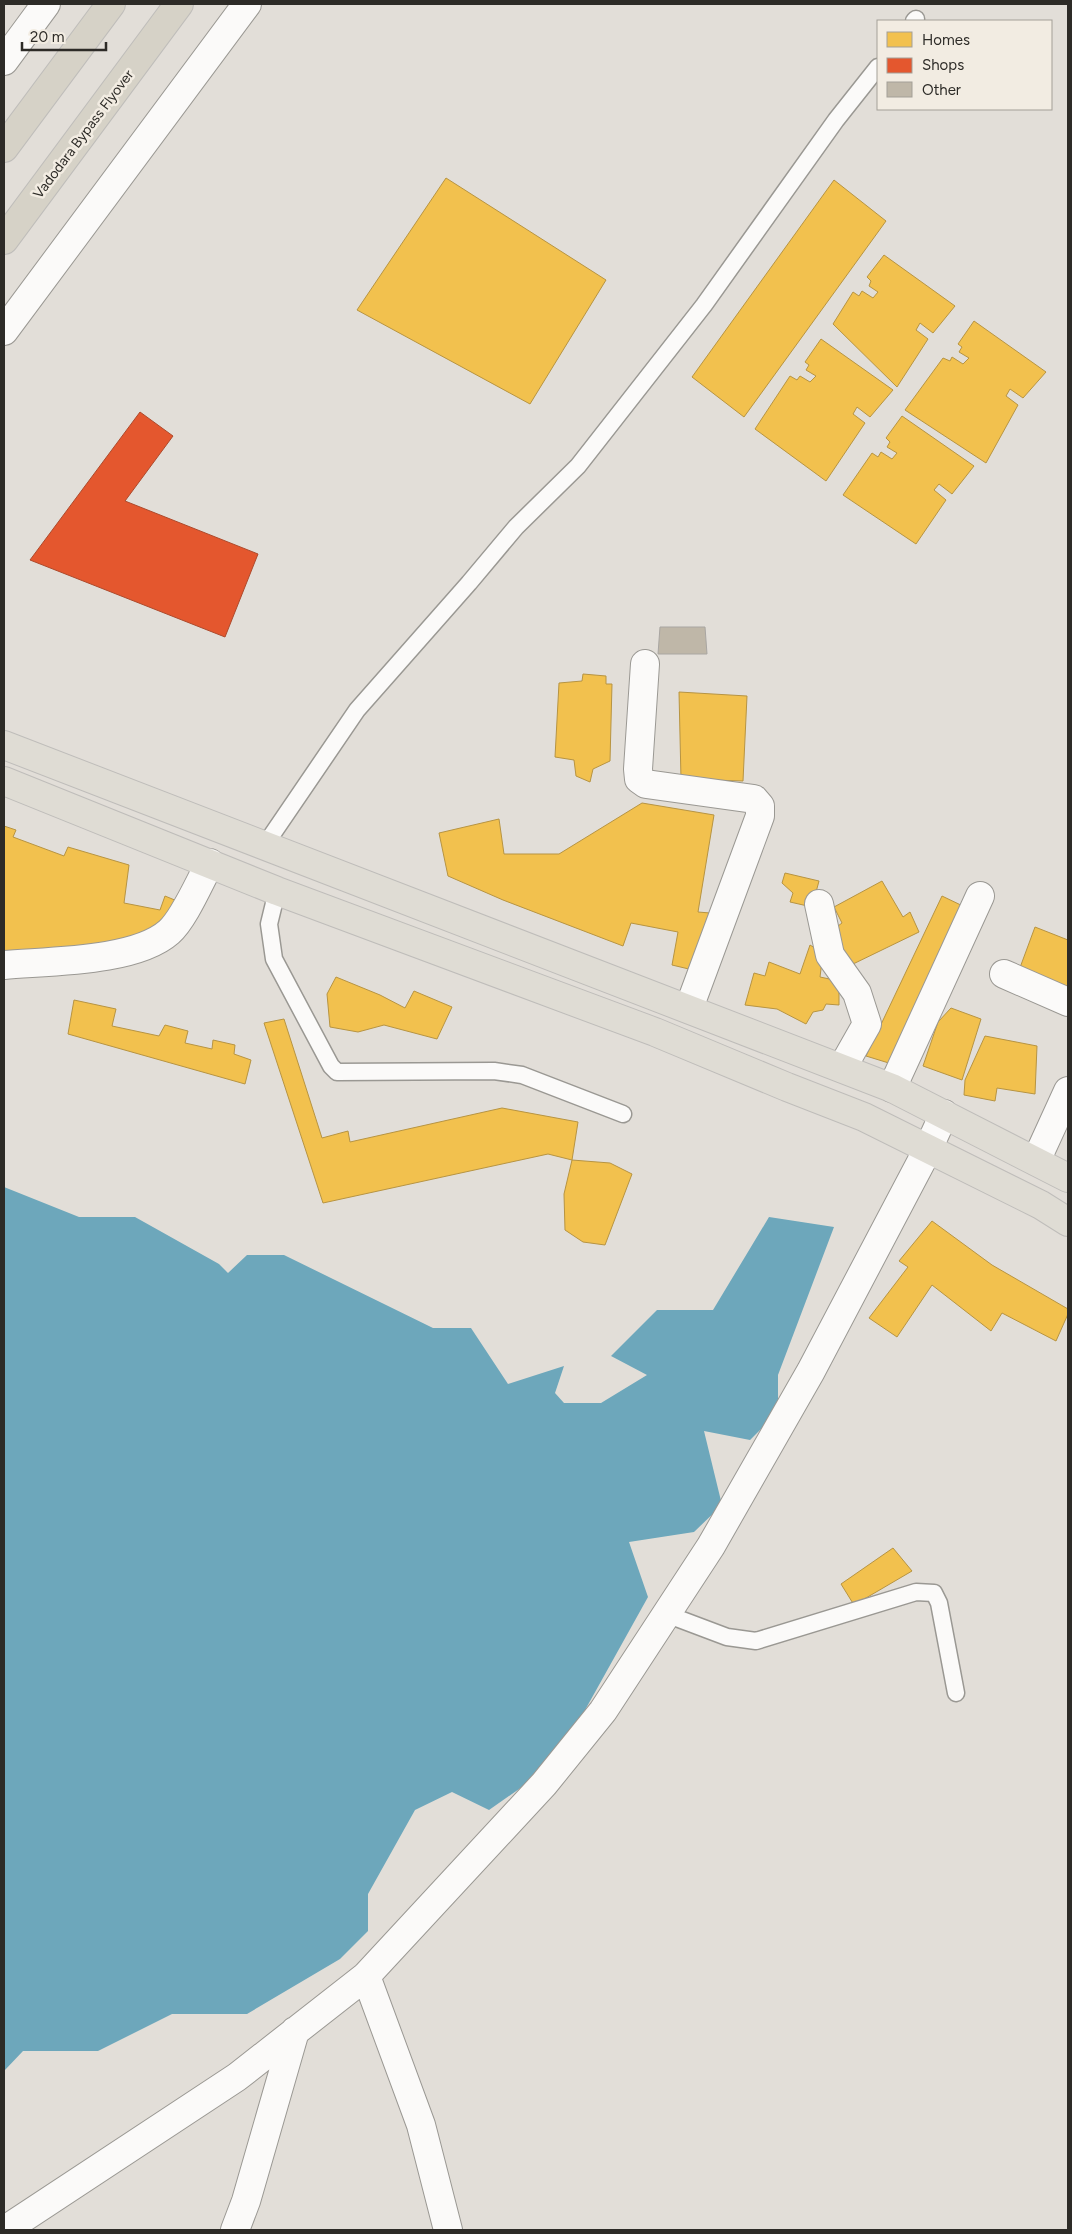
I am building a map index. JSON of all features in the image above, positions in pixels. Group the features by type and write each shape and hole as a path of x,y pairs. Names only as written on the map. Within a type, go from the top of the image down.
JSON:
{"highway":[{"path":"4,148 111,4"},
{"name":"Vadodara Bypass Flyover","path":"4,240 179,4"}],"main road":[{"path":"4,745 892,1088 1068,1178"},
{"path":"4,780 277,891 655,1032 787,1087 864,1116 1041,1205 1068,1222"}],"street":[{"path":"4,61 46,4"},
{"path":"4,331 247,4"},
{"path":"644,664 639,779 646,784 754,799 760,806 760,816 689,1008"},
{"path":"4,965 97,957 152,945 171,931 210,863"},
{"path":"892,1088 980,896"},
{"path":"819,904 830,955 857,993 867,1024 842,1068"},
{"path":"1004,974 1068,1002"},
{"path":"1036,1161 1068,1091"},
{"path":"5,2230 237,2077 366,1976 544,1784 603,1710 710,1546 811,1371 928,1149 944,1114"},
{"path":"366,1976 421,2125 448,2230"},
{"path":"235,2230 246,2201 295,2031"}],"lane":[{"path":"265,845 357,710 470,583 516,527 578,466 704,304 836,120 877,68"},
{"path":"277,891 269,924 274,959 331,1066 338,1072 494,1071 522,1075 623,1114"},
{"path":"666,1614 728,1637 756,1640 916,1592 926,1591 934,1593 939,1603 956,1693"}],"water":[{"path":"4,1187 79,1217 135,1217 219,1264 228,1273 247,1255 284,1255 433,1328 471,1328 508,1384 564,1366 555,1393 564,1403 601,1403 647,1375 611,1356 657,1310 713,1310 769,1217 834,1227 778,1375 778,1412 750,1440 704,1431 722,1505 694,1532 629,1542 648,1597 555,1764 489,1810 452,1792 415,1810 368,1894 368,1931 340,1959 247,2014 172,2014 98,2051 23,2051 5,2070"}],"building: Homes":[{"path":"446,178 606,280 530,404 357,310"},
{"path":"834,180 886,221 744,417 692,377"},
{"path":"884,255 955,306 933,333 920,323 916,330 928,339 897,387 833,324 853,292 859,296 862,291 873,298 878,292 869,286 871,281 867,277"},
{"path":"974,321 1046,372 1023,398 1010,389 1006,396 1018,405 986,463 905,410 943,358 950,361 952,357 963,364 969,358 959,352 962,347 958,344"},
{"path":"821,339 893,390 870,417 857,407 853,414 865,423 826,481 755,429 790,376 797,380 800,376 810,382 816,376 806,370 809,365 805,362"},
{"path":"902,416 974,466 952,494 939,484 934,490 946,500 916,544 843,495 872,453 878,457 881,452 892,459 897,453 887,447 890,442 886,438"},
{"path":"583,674 606,676 606,684 612,684 610,761 593,769 590,782 576,776 574,760 555,757 559,683 582,681"},
{"path":"679,692 747,696 743,781 681,779"},
{"path":"642,803 714,815 698,912 710,913 693,970 672,965 678,932 631,923 623,946 503,900 448,876 439,833 499,819 504,854 559,854"},
{"path":"4,826 16,830 13,837 64,856 68,847 129,865 124,903 160,910 165,896 182,903 154,938 4,960"},
{"path":"785,873 819,881 812,907 790,902 793,893 782,883"},
{"path":"882,881 903,917 910,912 919,932 851,965 830,932 842,923 834,907"},
{"path":"942,896 967,908 892,1064 866,1056"},
{"path":"1035,927 1068,940 1068,995 1018,973"},
{"path":"810,945 823,953 820,977 839,981 839,1005 826,1004 823,1010 813,1012 806,1024 777,1009 745,1005 754,973 765,976 769,962 800,974"},
{"path":"336,977 380,995 405,1008 414,991 452,1007 437,1039 384,1025 358,1032 330,1027 327,994"},
{"path":"74,1000 116,1009 112,1026 159,1036 165,1025 188,1031 185,1043 212,1049 213,1040 235,1045 234,1054 251,1060 245,1084 68,1034"},
{"path":"951,1008 981,1019 962,1080 923,1066 938,1022"},
{"path":"284,1019 322,1138 348,1131 350,1142 502,1108 578,1122 572,1160 548,1154 323,1203 264,1023"},
{"path":"985,1036 1037,1046 1035,1094 997,1088 995,1101 964,1095 965,1080"},
{"path":"572,1160 610,1163 632,1174 605,1245 583,1242 565,1230 564,1194"},
{"path":"932,1221 992,1265 1068,1309 1068,1314 1056,1341 1002,1313 991,1331 932,1285 897,1337 869,1318 908,1267 899,1261"},
{"path":"893,1548 912,1571 854,1605 841,1584"}],"building: Shops":[{"path":"140,412 173,436 125,501 258,554 225,637 30,560"}],"building: Other":[{"path":"660,627 705,627 707,654 658,654"}]}
